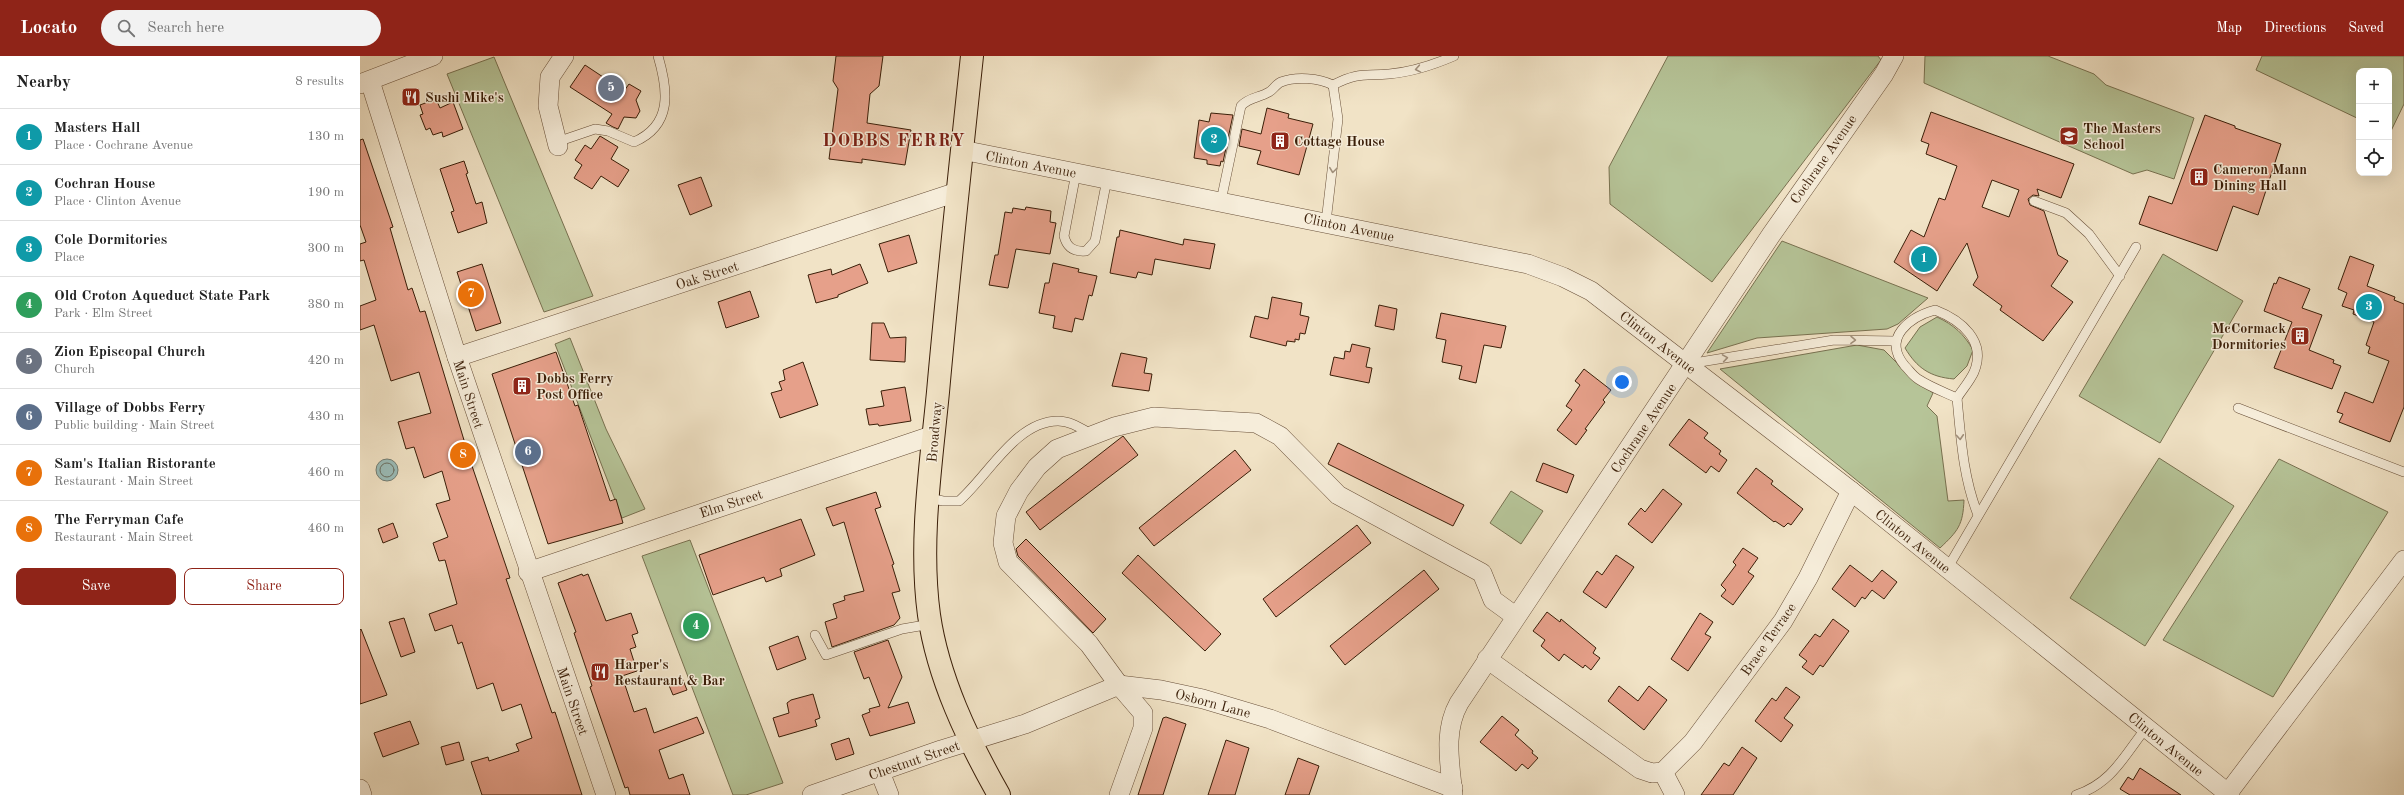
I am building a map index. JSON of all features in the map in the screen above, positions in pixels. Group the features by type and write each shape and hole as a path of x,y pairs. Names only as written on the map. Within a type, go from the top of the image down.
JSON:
{"main road":[{"name":"Broadway","path":"972,56 957,192 934,435 929,498 926,578 932,624 950,693 970,741 999,795"}],"street":[{"path":"365,83 433,56"},
{"path":"558,144 548,106 550,77 564,56"},
{"name":"Cochrane Avenue","path":"1453,792 1448,731 1451,716 1487,658 1686,364 1771,235 1884,74 1894,56"},
{"name":"Main Street","path":"365,83 528,572 606,795"},
{"name":"Clinton Avenue","path":"962,150 1326,222 1528,264 1563,277 1591,291 1620,311 1686,364 1851,491 2229,794"},
{"name":"Oak Street","path":"457,357 957,192"},
{"path":"1119,795 1143,728 1143,712 1119,685 1089,644 1016,571 1004,553 1003,543 1006,516 1019,491 1037,467 1057,449 1093,435 1154,417 1256,423 1280,436 1338,495 1482,573 1493,600 1516,616"},
{"name":"Elm Street","path":"528,572 934,435"},
{"name":"Brace Terrace","path":"1663,772 1693,742 1783,621 1808,578 1851,491"},
{"path":"2229,794 2404,560"},
{"path":"1487,658 1640,769 1652,773 1663,772 1675,795"},
{"name":"Osborn Lane","path":"970,741 1025,724 1119,685 1161,690 1203,699 1270,718 1453,792"},
{"name":"Chestnut Street","path":"812,795 970,741"},
{"path":"880,772 889,795"},
{"path":"360,789 362,795"}],"lane":[{"path":"558,144 595,129 608,131 634,142 647,136 660,119 666,102 663,73 658,56"},
{"path":"1221,201 1241,106 1246,100 1270,92 1280,83 1295,79 1311,79 1334,85 1362,74 1389,74 1427,68 1454,56"},
{"path":"1326,222 1338,119 1334,85"},
{"path":"1076,173 1064,236 1066,244 1072,250 1079,252 1086,251 1095,241 1107,179"},
{"path":"2034,201 2066,214 2089,234 2120,276"},
{"path":"1947,569 2136,247"},
{"path":"1957,398 1917,378 1899,359 1896,341 1903,327 1915,317 1936,310 1952,316 1971,333 1978,353 1974,372 1957,398 1962,456 1971,496 1978,515"},
{"path":"1686,364 1834,340 1896,341"},
{"path":"2238,408 2404,472"},
{"path":"929,498 943,502 959,500 1010,445 1033,428 1059,421 1072,424 1093,435"},
{"path":"815,635 826,655 902,629 932,624"},
{"path":"2076,795 2086,792 2111,776 2146,728"}],"green space":[{"path":"1668,56 1878,56 1881,60 1712,282 1610,204 1609,167"},
{"path":"1925,56 2048,56 2094,74 2106,85 2194,118 2174,179 2147,170 2133,174 1924,83"},
{"path":"2262,56 2404,56 2404,104 2392,129 2392,68 2356,68 2356,118 2256,70"},
{"path":"494,57 593,296 544,312 447,74"},
{"path":"1782,241 1928,298 1898,324 1887,329 1757,338 1707,353"},
{"path":"2163,254 2243,301 2160,443 2079,396"},
{"path":"1937,317 1949,323 1958,330 1973,350 1967,366 1954,379 1931,374 1914,361 1905,348 1920,327"},
{"path":"570,338 606,429 645,509 622,518 555,344"},
{"path":"1857,345 1884,350 1908,374 1933,393 1927,406 1937,416 1948,501 1964,500 1961,522 1951,537 1940,548 1720,369"},
{"path":"2159,458 2234,506 2145,646 2070,598"},
{"path":"2279,459 2388,512 2273,697 2163,640"},
{"path":"1511,491 1543,511 1521,544 1490,523"},
{"path":"690,540 783,783 746,795 733,795 642,556"}],"water":[{"path":"387,459 395,462 398,470 395,478 387,481 379,478 376,470 379,462"}],"building":[{"path":"836,56 883,56 879,86 870,94 867,123 911,130 905,165 862,159 862,163 829,159 838,89 833,81"},
{"path":"585,65 624,91 629,84 641,91 636,100 640,111 636,118 624,117 618,129 613,127 606,123 612,114 570,87"},
{"path":"436,99 440,108 453,102 463,129 443,137 442,132 433,135 430,128 426,130 420,115 423,114 420,105"},
{"name":"Cottage House","path":"1267,108 1289,114 1288,118 1313,124 1299,175 1257,164 1261,151 1239,146 1242,129 1261,134"},
{"path":"1931,112 2074,164 2061,198 2037,189 2039,196 2033,195 2028,199 2030,205 2044,211 2058,255 2068,261 2051,286 2073,302 2043,341 2000,310 2002,306 1973,285 1978,277 1967,243 1937,291 1894,262 1911,230 1924,237 1939,198 1945,200 1957,166 1926,154 1929,144 1921,141","holes":["1992,180 2019,190 2009,217 1982,207"]},
{"path":"1211,113 1233,115 1223,162 1221,161 1220,166 1207,164 1207,160 1194,158 1199,120 1209,122"},
{"path":"2205,115 2235,126 2235,128 2281,144 2258,215 2233,206 2217,251 2139,224 2149,196 2172,204"},
{"path":"600,136 618,147 611,159 629,170 618,187 601,176 592,189 574,178 582,165 575,160 585,145 591,149"},
{"path":"363,139 393,227 390,228 408,290 412,288 420,312 425,311 470,460 510,578 506,579 552,713 555,712 582,795 482,795 471,762 488,757 489,761 519,751 516,744 532,738 521,704 502,711 493,683 477,689 462,642 458,644 452,625 435,631 429,614 457,604 445,560 439,561 433,543 448,537 436,504 450,500 442,471 424,478 414,447 406,449 398,422 431,413 419,372 391,381 374,325 360,330 360,306 376,300 364,260 360,261 360,244 366,242 360,225 360,140"},
{"path":"464,161 468,173 466,174 476,204 482,202 487,223 458,233 451,212 454,211 440,169"},
{"path":"701,177 712,206 690,215 678,185"},
{"path":"1026,207 1051,211 1050,222 1056,223 1050,254 1016,249 1008,288 989,285 995,255 998,255 1005,212 1012,213 1013,208 1025,210"},
{"path":"1120,230 1183,245 1184,239 1215,244 1210,269 1155,259 1152,275 1138,272 1136,278 1110,273 1117,237 1119,237"},
{"path":"909,235 917,263 888,272 879,244"},
{"path":"2350,256 2374,265 2367,286 2395,297 2394,300 2404,304 2404,407 2390,442 2339,422 2343,414 2337,412 2345,392 2373,403 2389,361 2368,353 2370,347 2366,345 2374,322 2353,314 2354,310 2342,306 2347,293 2338,289"},
{"path":"1053,263 1079,269 1078,272 1097,276 1092,296 1089,295 1083,320 1075,318 1072,332 1053,328 1055,316 1039,313 1045,283 1049,283"},
{"path":"482,264 501,323 476,331 457,272"},
{"path":"860,264 868,283 838,295 838,297 816,303 808,275 831,269 832,275"},
{"name":"McCormack Dormitories","path":"2279,277 2310,289 2302,308 2322,315 2309,350 2334,360 2333,363 2341,366 2332,389 2274,368 2292,322 2264,311 2274,283 2276,284"},
{"path":"750,291 759,317 726,328 718,302"},
{"path":"1272,297 1302,303 1300,315 1309,317 1305,334 1300,333 1299,340 1295,339 1295,342 1287,341 1286,346 1250,337 1255,316 1268,319"},
{"path":"1379,305 1397,309 1394,330 1375,326"},
{"path":"1441,313 1506,326 1501,348 1484,345 1476,383 1459,379 1462,366 1442,362 1446,340 1436,338"},
{"path":"872,323 884,323 890,338 906,337 905,362 870,360"},
{"path":"1352,344 1370,348 1366,367 1372,368 1369,383 1330,375 1334,357 1344,359 1345,351 1350,352"},
{"path":"556,352 575,406 578,405 610,501 616,499 623,523 548,544 492,374"},
{"path":"1121,353 1147,358 1144,373 1152,374 1149,391 1112,386"},
{"path":"803,362 818,405 780,418 771,393 782,390 779,382 785,380 783,370"},
{"path":"1584,369 1611,390 1603,400 1605,402 1585,429 1587,430 1576,445 1557,430 1572,410 1566,406 1580,385 1575,381"},
{"path":"905,387 911,421 879,426 878,424 869,425 866,409 884,406 881,391"},
{"path":"1689,419 1708,433 1704,438 1721,451 1719,454 1727,460 1719,472 1711,466 1706,473 1669,445"},
{"path":"1123,436 1138,455 1040,530 1026,512"},
{"path":"1338,443 1464,505 1453,526 1328,464"},
{"path":"1235,450 1251,470 1154,546 1139,528"},
{"path":"1543,463 1574,475 1567,493 1536,481"},
{"path":"1756,468 1773,481 1771,484 1803,509 1791,525 1788,523 1784,527 1775,521 1774,522 1737,493"},
{"path":"1663,489 1682,504 1652,543 1628,524 1641,508 1645,512"},
{"path":"876,492 881,507 875,509 894,564 892,565 900,591 892,593 900,618 894,625 832,647 825,622 837,618 833,604 845,600 844,596 864,591 844,522 833,526 826,508"},
{"path":"801,519 815,555 780,569 782,576 766,582 764,577 713,595 699,555"},
{"path":"393,523 398,537 383,543 378,529"},
{"path":"1357,525 1371,543 1276,617 1263,599"},
{"path":"1026,539 1106,619 1093,633 1018,556 1016,549"},
{"path":"1743,548 1758,558 1748,572 1754,576 1733,605 1721,596 1726,590 1721,585 1736,565 1733,562"},
{"path":"1138,555 1221,634 1205,651 1122,573"},
{"path":"1616,555 1634,567 1606,608 1583,592 1597,571 1602,575"},
{"path":"1850,565 1872,582 1882,570 1897,582 1884,599 1872,590 1865,599 1862,597 1855,607 1832,589"},
{"path":"1424,570 1439,589 1345,665 1330,646"},
{"path":"582,574 583,576 588,574 606,621 631,613 638,633 632,635 636,647 630,649 637,671 622,676 634,712 646,708 654,733 697,717 704,733 659,750 669,779 683,774 690,795 630,795 628,787 625,788 590,687 592,686 574,633 576,632 558,583"},
{"path":"1547,612 1560,622 1561,619 1596,648 1593,653 1600,658 1591,670 1585,665 1583,668 1564,654 1559,661 1541,646 1545,640 1533,631"},
{"path":"1700,613 1713,622 1705,634 1711,637 1688,671 1671,659"},
{"path":"404,618 415,652 401,657 389,622"},
{"path":"1833,619 1849,631 1823,667 1820,665 1813,675 1802,667 1807,661 1799,655 1815,634 1820,637"},
{"path":"361,629 387,695 360,704 360,630"},
{"path":"798,636 806,659 777,670 769,647"},
{"path":"888,640 902,677 888,708 908,702 915,723 870,736 862,715 870,712 869,709 880,706 869,677 864,679 854,652"},
{"path":"682,678 687,690 673,695 668,683"},
{"path":"1619,686 1638,701 1649,686 1667,700 1644,730 1608,701"},
{"path":"1786,687 1800,697 1784,718 1793,725 1781,742 1755,721 1772,698 1776,701"},
{"path":"813,694 820,718 815,720 817,726 779,737 773,718 789,713 787,703 791,700"},
{"path":"1502,716 1519,730 1515,735 1533,751 1532,753 1538,758 1528,769 1522,764 1516,771 1480,742"},
{"path":"1166,717 1186,724 1163,795 1138,795 1163,718"},
{"path":"410,721 419,744 383,757 374,733"},
{"path":"849,738 854,754 836,760 831,744"},
{"path":"1226,740 1249,748 1235,795 1208,795"},
{"path":"459,742 464,760 446,765 441,747"},
{"path":"1742,747 1757,758 1733,795 1701,795 1724,763 1729,766"},
{"path":"1298,758 1319,766 1309,795 1285,795"},
{"path":"2140,768 2181,795 2130,795 2120,789 2128,777 2133,780"}],"place":[{"name":"Zion Episcopal Church","path":"611,88"},
{"name":"Sushi Mike's","path":"411,97"},
{"name":"The Masters School","path":"2069,136"},
{"name":"Cochran House","path":"1214,140"},
{"name":"Cottage House","path":"1280,141"},
{"name":"Cameron Mann Dining Hall","path":"2199,177"},
{"name":"Masters Hall","path":"1924,259"},
{"name":"Sam's Italian Ristorante","path":"471,294"},
{"name":"Cole Dormitories","path":"2369,307"},
{"name":"McCormack Dormitories","path":"2300,336"},
{"name":"Dobbs Ferry Post Office","path":"522,386"},
{"name":"Village of Dobbs Ferry","path":"528,452"},
{"name":"The Ferryman Cafe","path":"463,455"},
{"name":"Old Croton Aqueduct State Park","path":"696,626"},
{"name":"Harper's Restaurant & Bar","path":"600,672"}],"district":[{"name":"DOBBS FERRY","path":"894,140"}]}
